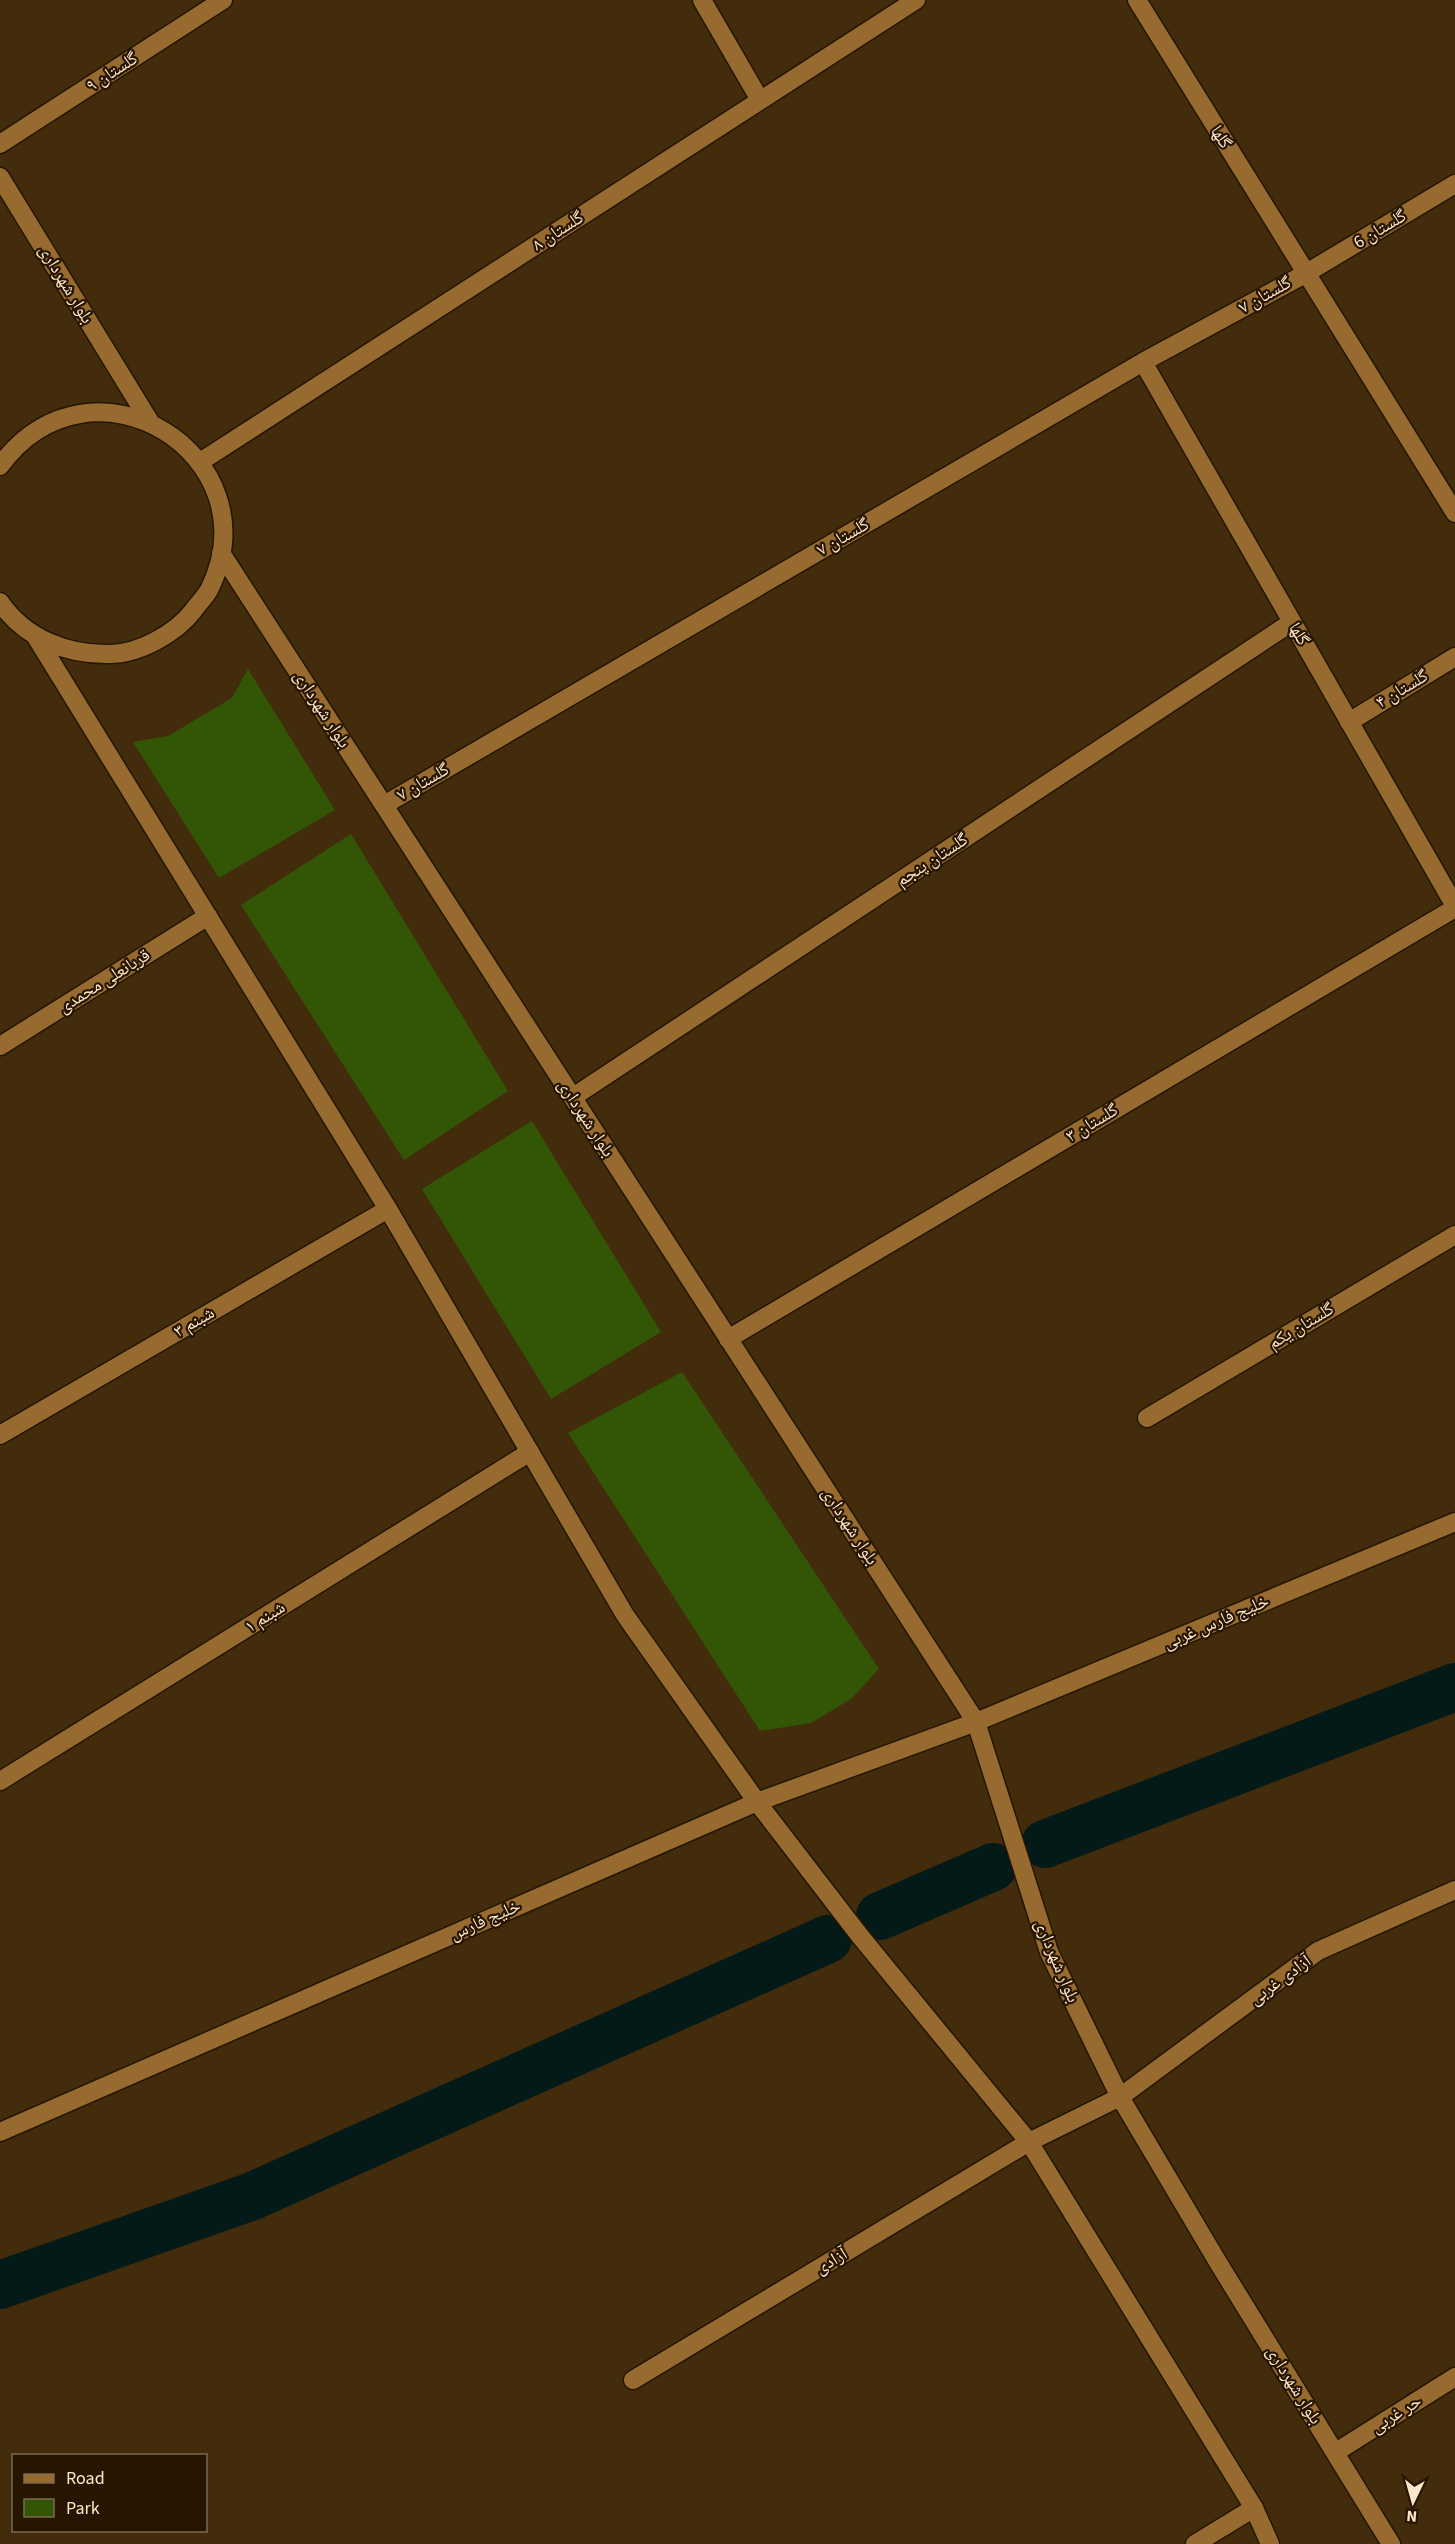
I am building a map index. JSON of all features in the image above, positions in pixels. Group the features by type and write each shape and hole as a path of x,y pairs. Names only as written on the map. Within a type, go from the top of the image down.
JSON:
{"street":[{"name":"گلستان ۹","path":"0,144 223,0"},
{"path":"702,0 760,100"},
{"name":"گلستان ۸","path":"200,462 916,0"},
{"name":"گلها","path":"1137,0 1455,513"},
{"name":"بلوار شهرداری","path":"0,177 150,422"},
{"name":"گلستان 6","path":"1305,274 1455,184"},
{"name":"گلستان ۷","path":"384,805 1143,362 1305,274"},
{"name":"گلها","path":"1143,362 1455,907"},
{"path":"0,466 14,447 45,424 82,413 120,413 150,422 178,439 200,462 215,490 222,521 221,553 209,590 184,622 152,644 113,654 73,652 36,637 0,604"},
{"name":"بلوار شهرداری","path":"221,553 976,1722 1049,1952 1120,2097 1219,2264 1391,2544"},
{"name":"گلستان پنجم","path":"573,1097 1292,622"},
{"path":"36,637 388,1209 625,1615 757,1802 860,1935 1029,2142 1254,2508 1270,2544"},
{"name":"گلستان ۴","path":"1349,722 1455,657"},
{"name":"گلستان ۳","path":"728,1339 1455,907"},
{"name":"قربانعلی محمدی","path":"0,1046 208,916"},
{"name":"شبنم ۳","path":"0,1435 388,1209"},
{"name":"گلستان یکم","path":"1148,1418 1455,1235"},
{"name":"شبنم ۱","path":"0,1781 530,1452"},
{"name":"خلیج فارس غربی","path":"976,1722 1455,1522"},
{"name":"خلیج فارس","path":"0,2132 757,1802 976,1722"},
{"name":"آزادی غربی","path":"1029,2142 1120,2097 1318,1951 1455,1890"},
{"name":"آزادی","path":"633,2380 1029,2142"},
{"name":"حر غربی","path":"1336,2452 1455,2377"},
{"path":"1195,2544 1254,2508"}],"green space":[{"path":"248,669 335,810 219,878 133,742 168,736 232,698"},
{"path":"351,834 508,1091 404,1160 241,905"},
{"path":"532,1121 661,1332 551,1399 422,1189"},
{"path":"682,1372 879,1669 851,1699 811,1723 760,1731 568,1433"}],"waterway":[{"path":"1045,1844 1455,1687"},
{"path":"880,1916 993,1867"},
{"path":"0,2285 250,2197 828,1939"}]}
